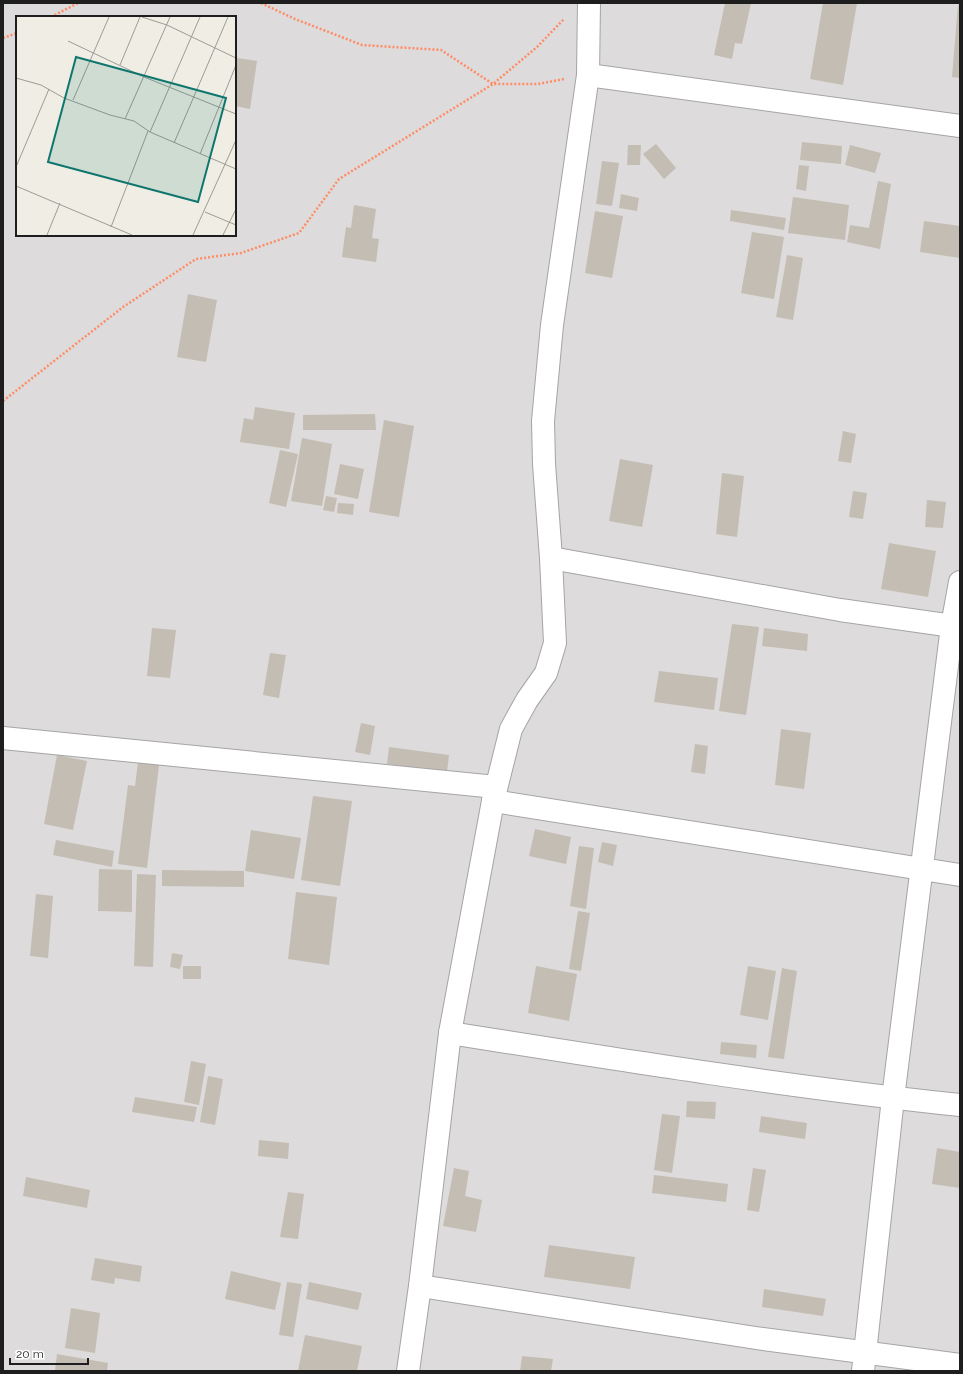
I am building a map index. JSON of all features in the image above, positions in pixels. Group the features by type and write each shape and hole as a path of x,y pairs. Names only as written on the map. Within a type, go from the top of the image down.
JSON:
{"street":[{"path":"408,1371 420,1286 450,1033 495,794 511,730 527,700 546,673 555,642 544,464 543,421 552,325 588,75 589,3"},
{"path":"588,75 960,126"},
{"path":"551,558 840,610 956,627"},
{"path":"864,1362 892,1098 956,627 960,582"},
{"path":"3,738 495,794 960,875"},
{"path":"450,1033 616,1060 892,1098 960,1105"},
{"path":"420,1286 612,1316 864,1362 960,1365"}],"path":[{"path":"53,16 78,3"},
{"path":"261,3 295,19 362,45 441,50 493,84 538,84 588,75"},
{"path":"3,401 124,307 196,259 241,253 299,233 339,179 493,84 537,47 569,14"},
{"path":"3,38 16,33"}],"shaded area":[{"path":"3,3 960,3 960,1371 3,1371"}],"building":[{"path":"725,3 751,3 742,44 735,43 732,59 714,55"},
{"path":"823,3 857,3 843,85 810,79"},
{"path":"958,5 960,5 960,78 952,77"},
{"path":"237,58 257,61 250,109 236,106"},
{"path":"802,142 842,146 841,164 800,160"},
{"path":"656,144 676,168 664,179 643,154"},
{"path":"628,145 641,145 640,165 627,165"},
{"path":"850,145 881,153 875,173 845,165"},
{"path":"602,161 619,163 612,206 596,204"},
{"path":"799,165 809,166 806,191 796,189"},
{"path":"878,181 891,184 880,249 847,242 850,225 869,228"},
{"path":"621,194 639,198 637,211 619,208"},
{"path":"793,197 849,205 845,240 788,233"},
{"path":"354,205 376,209 372,238 379,239 376,262 342,257 346,227 351,228"},
{"path":"731,210 786,218 784,230 730,221"},
{"path":"595,211 623,216 612,278 585,273"},
{"path":"924,221 960,226 960,258 920,252"},
{"path":"752,232 784,237 774,299 741,293"},
{"path":"787,255 803,258 793,320 776,317"},
{"path":"188,294 217,300 206,362 177,357"},
{"path":"255,407 295,413 289,449 240,442 244,418 253,420"},
{"path":"375,414 376,430 303,430 303,415"},
{"path":"384,420 414,426 399,517 369,512"},
{"path":"843,431 856,434 851,463 838,461"},
{"path":"302,438 332,444 322,506 291,501"},
{"path":"280,450 298,454 286,507 269,503"},
{"path":"620,459 653,465 642,527 609,521"},
{"path":"340,464 364,469 358,499 334,494"},
{"path":"722,473 744,476 737,537 716,534"},
{"path":"853,491 867,493 863,519 849,517"},
{"path":"326,496 337,498 334,512 323,510"},
{"path":"927,500 946,502 943,528 925,527"},
{"path":"338,503 354,504 353,515 337,513"},
{"path":"889,543 936,551 928,597 881,589"},
{"path":"732,624 759,627 746,715 719,711"},
{"path":"152,628 176,630 170,678 147,676"},
{"path":"764,628 808,634 807,651 762,646"},
{"path":"270,653 286,655 279,698 263,695"},
{"path":"659,671 718,678 714,710 654,702"},
{"path":"361,723 375,726 370,755 355,752"},
{"path":"781,729 811,733 804,789 775,785"},
{"path":"695,744 708,746 705,774 691,772"},
{"path":"389,747 449,755 447,772 387,764"},
{"path":"57,755 87,761 73,830 44,824"},
{"path":"138,762 159,765 147,868 118,864 128,785 135,786"},
{"path":"313,796 352,801 340,886 301,880"},
{"path":"535,829 571,837 566,864 529,856"},
{"path":"251,830 301,838 294,879 245,871"},
{"path":"56,840 114,851 112,867 53,855"},
{"path":"602,842 617,845 613,866 598,862"},
{"path":"579,846 594,848 586,909 570,906"},
{"path":"99,869 132,870 132,912 98,911"},
{"path":"162,870 244,871 244,887 162,886"},
{"path":"137,874 156,875 153,967 134,966"},
{"path":"296,892 337,897 329,965 288,959"},
{"path":"36,894 53,896 48,958 30,956"},
{"path":"578,911 590,913 581,971 569,969"},
{"path":"172,953 183,955 180,969 170,967"},
{"path":"183,966 201,966 201,979 183,979"},
{"path":"536,966 577,974 569,1021 528,1013"},
{"path":"748,966 776,971 768,1020 740,1015"},
{"path":"782,968 797,971 784,1059 768,1057"},
{"path":"721,1042 757,1045 756,1058 720,1054"},
{"path":"191,1061 206,1064 199,1105 184,1102"},
{"path":"208,1076 223,1079 215,1125 200,1122"},
{"path":"135,1097 197,1107 194,1122 132,1112"},
{"path":"687,1101 716,1102 715,1119 686,1117"},
{"path":"662,1114 680,1116 672,1173 654,1170"},
{"path":"761,1116 807,1123 805,1139 759,1132"},
{"path":"259,1140 289,1143 288,1159 258,1156"},
{"path":"937,1148 960,1152 960,1188 932,1184"},
{"path":"454,1168 469,1171 465,1196 482,1200 476,1232 443,1226"},
{"path":"753,1168 766,1170 759,1212 747,1210"},
{"path":"654,1175 728,1184 726,1202 652,1193"},
{"path":"26,1177 90,1190 87,1208 23,1196"},
{"path":"288,1192 304,1194 298,1239 280,1237"},
{"path":"549,1245 635,1257 630,1289 544,1277"},
{"path":"95,1258 142,1266 140,1282 115,1278 114,1284 91,1280"},
{"path":"231,1271 281,1283 275,1310 225,1299"},
{"path":"287,1282 302,1284 293,1337 279,1335"},
{"path":"309,1282 362,1293 358,1310 306,1299"},
{"path":"764,1289 826,1299 823,1316 762,1307"},
{"path":"71,1308 100,1313 95,1353 65,1348"},
{"path":"305,1335 362,1346 357,1371 298,1371"},
{"path":"57,1354 108,1363 107,1371 55,1371"},
{"path":"522,1356 553,1359 551,1371 520,1371"}]}
